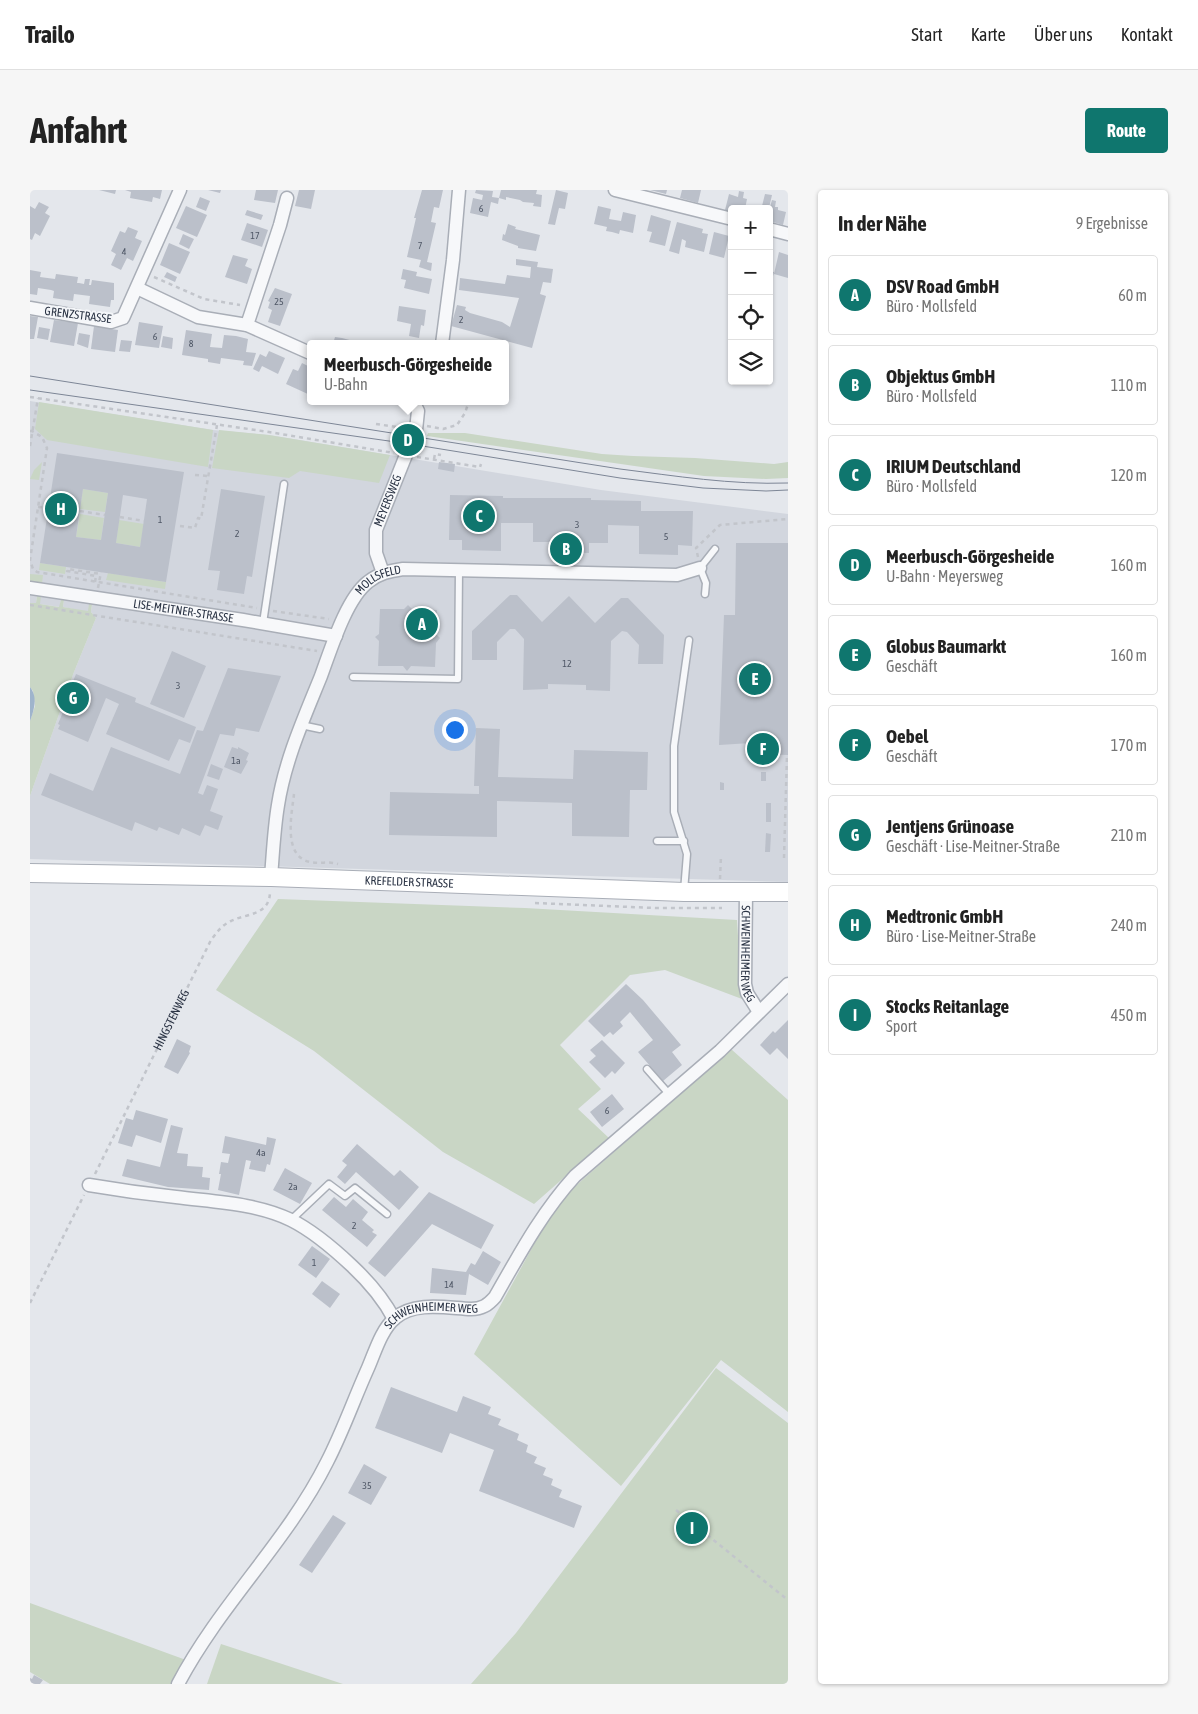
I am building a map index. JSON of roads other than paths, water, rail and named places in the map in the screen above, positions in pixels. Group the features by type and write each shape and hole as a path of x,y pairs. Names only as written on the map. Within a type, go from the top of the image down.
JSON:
{"main road":[{"name":"KREFELDER STRASSE","path":"30,873 340,879 421,884 684,892 788,892"}],"street":[{"name":"GRENZSTRASSE","path":"30,308 111,322 123,318 180,190"},
{"path":"443,340 453,260 459,190"},
{"path":"615,190 728,218"},
{"path":"242,324 280,225 287,198"},
{"path":"773,230 788,234"},
{"path":"136,288 198,316 242,324 307,353"},
{"name":"MEYERSWEG","path":"383,573 376,553 379,539 376,530 388,509 417,427 418,411 415,405"},
{"name":"MOLLSFELD","path":"271,877 278,805 285,772 301,725 336,636 354,597 368,582 383,573 403,569 677,575 700,568"},
{"name":"LISE-MEITNER-STRASSE","path":"30,588 263,623 336,636"},
{"name":"SCHWEINHEIMER WEG","path":"746,892 744,984 747,993 759,1012"},
{"name":"SCHWEINHEIMER WEG","path":"178,1684 212,1627 284,1533 308,1497 328,1461 380,1340 394,1319 407,1311 420,1307 478,1309 487,1305 495,1297 531,1234 556,1196 574,1176 720,1051 788,984"},
{"path":"89,1185 144,1194 241,1205 291,1220 320,1239 342,1257 384,1300 394,1319"}],"lane":[{"path":"263,623 284,484"},
{"path":"706,594 706,582 700,568 715,549"},
{"path":"353,677 458,679 459,570"},
{"path":"684,892 688,854 674,812 674,746 689,640"},
{"path":"301,725 320,728"},
{"path":"657,840 684,841"},
{"path":"647,1069 670,1095"},
{"path":"291,1220 329,1184 345,1196 355,1188 387,1214"}],"water":[{"path":"30,687 35,699 30,721"}],"tram line":[{"path":"30,376 620,469 725,481 788,483"},
{"path":"30,390 410,444 620,478 703,488 766,491 788,490"}],"place":[{"name":"Meerbusch-Görgesheide","path":"408,440"},
{"name":"Medtronic GmbH","path":"61,509"},
{"name":"IRIUM Deutschland","path":"479,516"},
{"name":"Objektus GmbH","path":"566,549"},
{"name":"DSV Road GmbH","path":"422,624"},
{"name":"Globus Baumarkt","path":"755,679"},
{"name":"Jentjens Grünoase","path":"73,698"},
{"name":"Oebel","path":"763,749"},
{"name":"Stocks Reitanlage","path":"692,1528"}]}
